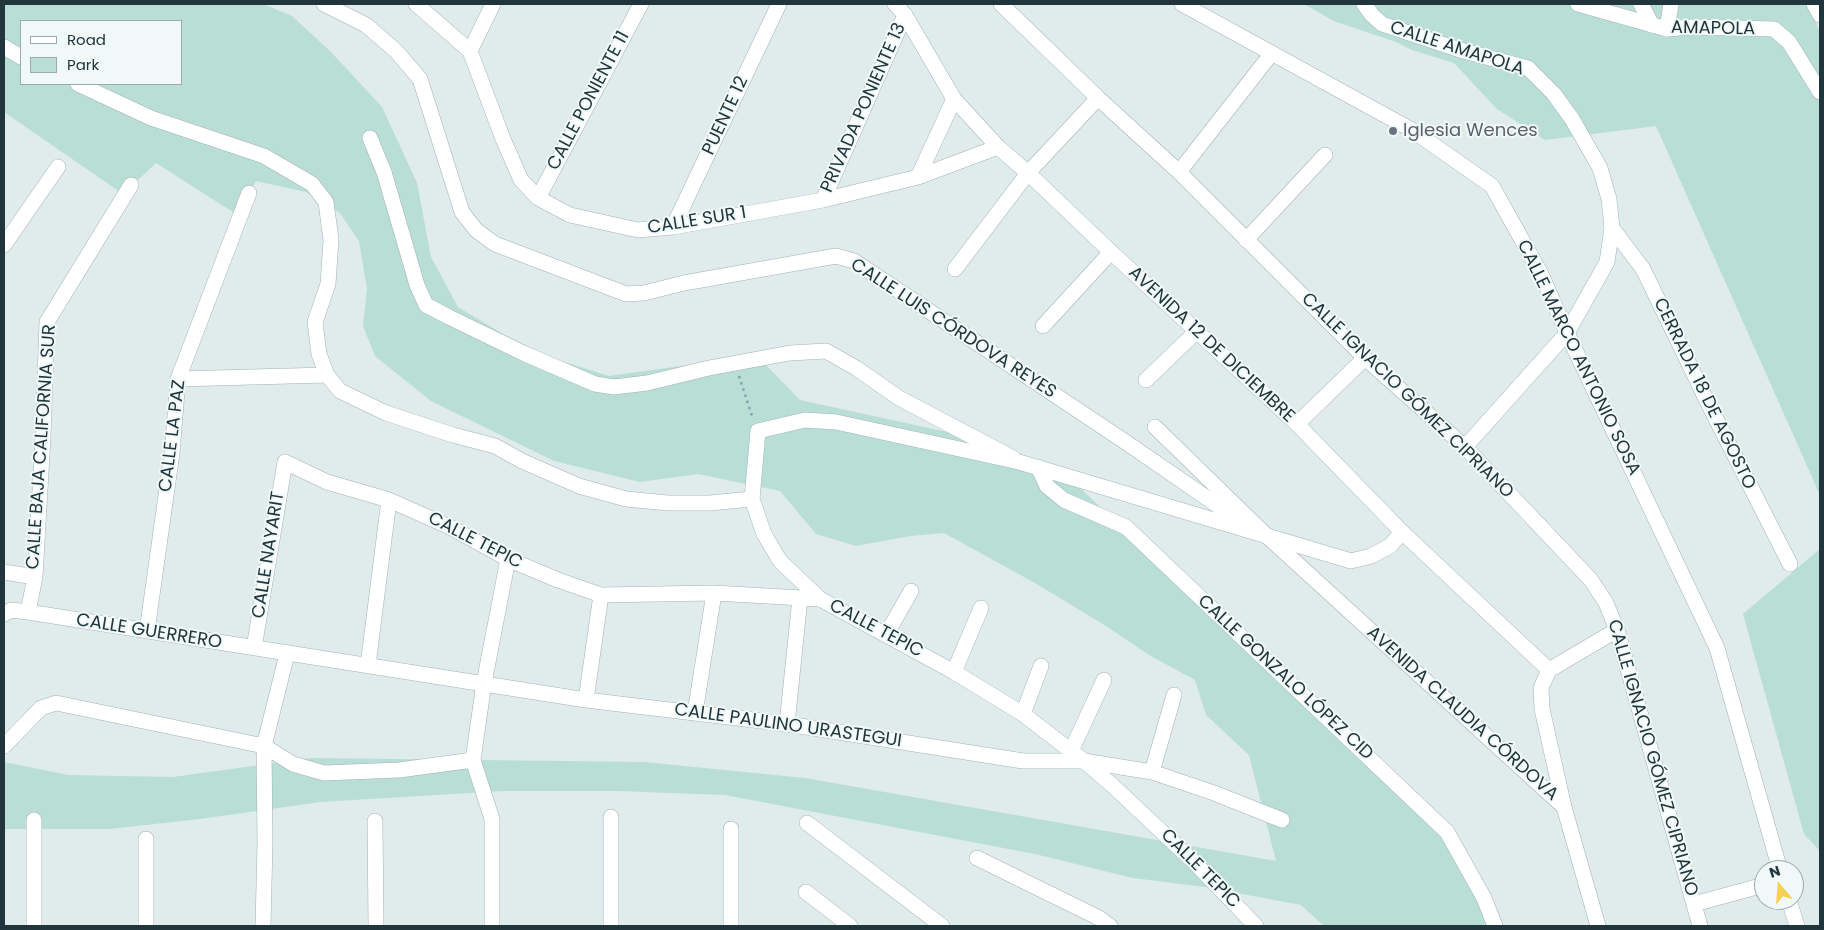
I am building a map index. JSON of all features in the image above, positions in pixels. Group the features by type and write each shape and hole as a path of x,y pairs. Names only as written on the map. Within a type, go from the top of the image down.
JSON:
{"street":[{"name":"CALLE LUIS CÓRDOVA REYES","path":"324,4 366,25 396,50 420,79 462,212 476,230 495,244 626,294 644,293 684,283 836,256 854,261 1217,505 1246,522"},
{"name":"CALLE SUR 1","path":"416,4 470,51 503,139 521,180 538,198 570,215 638,230 673,227 823,200 918,177 998,147"},
{"path":"470,51 493,4"},
{"name":"CALLE PONIENTE 11","path":"538,198 641,4"},
{"name":"PUENTE 12","path":"673,227 779,4"},
{"name":"CALLE IGNACIO GÓMEZ CIPRIANO","path":"1001,4 1178,172 1364,358 1465,447 1591,580 1606,603 1617,630 1700,926"},
{"name":"CALLE MARCO ANTONIO SOSA","path":"1182,4 1412,130 1492,186 1541,274 1717,648 1777,860"},
{"name":"CALLE AMAPOLA","path":"1364,4 1382,24 1460,50 1528,68 1554,94 1572,119 1600,168 1609,199 1612,228 1607,262 1567,332 1465,447"},
{"name":"AMAPOLA","path":"1578,4 1667,29 1692,27 1774,30 1789,42 1820,92"},
{"path":"1641,4 1652,25"},
{"path":"1667,29 1671,4"},
{"path":"1814,4 1820,15"},
{"name":"AVENIDA 12 DE DICIEMBRE","path":"900,10 954,98 998,147 1297,424 1402,532 1549,670"},
{"name":"PRIVADA PONIENTE 13","path":"823,200 900,10"},
{"path":"4,47 20,56"},
{"path":"1178,172 1272,53"},
{"path":"80,85 151,118 264,156 312,184 326,202 331,240 328,284 315,322 319,354 327,375 340,391 386,413 453,435 496,446 522,462 579,486 626,499 668,503 710,503 753,492"},
{"path":"918,177 954,98"},
{"path":"955,269 1028,173 1098,98"},
{"path":"370,138 384,172 417,285 426,305 523,353 595,384 614,387 647,383 735,363 790,354 826,351 856,368 899,398 1019,462"},
{"path":"1246,240 1325,155"},
{"path":"4,246 58,167"},
{"name":"CALLE BAJA CALIFORNIA SUR","path":"28,612 34,577 43,437 47,322 131,185"},
{"name":"CALLE LA PAZ","path":"146,631 172,453 178,379 249,193"},
{"name":"CERRADA 18 DE AGOSTO","path":"1612,228 1643,269 1790,564"},
{"path":"1042,326 1111,252"},
{"path":"1146,380 1197,331"},
{"path":"1297,424 1364,358"},
{"path":"178,379 327,375"},
{"path":"820,599 780,561 764,534 753,492 756,437 805,420 836,422 1019,462 1246,522"},
{"path":"1155,427 1246,522 1268,537 1351,561 1371,556 1390,546 1402,532"},
{"name":"CALLE TEPIC","path":"285,462 327,482 389,500 450,527 508,559 558,580 601,595 714,593 820,599 954,672 1023,714 1112,785 1195,863 1256,926"},
{"name":"CALLE NAYARIT","path":"254,648 285,462"},
{"name":"CALLE GONZALO LÓPEZ CID","path":"1038,467 1047,486 1064,500 1126,528 1447,832 1484,898 1495,926"},
{"path":"368,665 389,500"},
{"name":"AVENIDA CLAUDIA CÓRDOVA","path":"1268,537 1564,807 1598,926"},
{"path":"492,926 492,818 473,760 484,683 508,559"},
{"path":"4,572 34,577"},
{"path":"886,635 911,592"},
{"path":"695,713 714,593"},
{"path":"586,700 601,595"},
{"path":"788,724 800,598"},
{"path":"954,672 981,608"},
{"name":"CALLE GUERRERO","path":"7,612 28,612 287,654"},
{"path":"1564,807 1542,709 1541,688 1549,670 1617,630"},
{"path":"263,926 265,843 264,746 287,654"},
{"name":"CALLE PAULINO URASTEGUI","path":"287,654 586,700 788,724 1023,761 1084,761 1152,772 1214,793 1282,820"},
{"path":"1023,714 1041,666"},
{"path":"1070,751 1104,680"},
{"path":"1152,772 1174,695"},
{"path":"4,746 41,708 56,703 264,746 293,764 324,773 399,770 473,760"},
{"path":"611,817 612,926"},
{"path":"34,820 34,926"},
{"path":"375,821 376,926"},
{"path":"807,823 942,926"},
{"path":"731,829 731,926"},
{"path":"146,839 146,926"},
{"path":"977,858 1098,918 1110,926"},
{"path":"1694,904 1754,888"},
{"path":"806,892 850,926"},
{"path":"1792,910 1797,926"}],"path":[{"path":"735,363 756,437"}],"green space":[{"path":"4,4 263,4 292,16 331,52 382,107 417,183 431,257 458,307 533,352 609,376 724,360 762,361 800,400 998,443 1077,485 1372,764 1447,843 1489,926 1324,926 1301,905 1205,887 1133,878 1035,854 725,795 618,791 502,791 320,802 200,819 109,829 4,829 4,762 68,775 173,777 311,758 644,762 805,778 1276,861 1249,755 1206,715 1195,680 1149,655 1106,626 1035,583 944,533 910,536 856,546 816,534 780,491 698,474 640,482 554,461 431,401 375,356 363,326 367,289 359,241 340,213 306,192 256,181 236,214 156,163 123,194 4,112"},
{"path":"1304,4 1809,4 1820,33 1820,495 1656,126 1545,140 1497,109 1454,63 1412,50 1396,42 1334,21"},
{"path":"1820,549 1820,851 1804,834 1743,614"}],"place":[{"name":"Iglesia Wences","path":"1393,131"}]}
